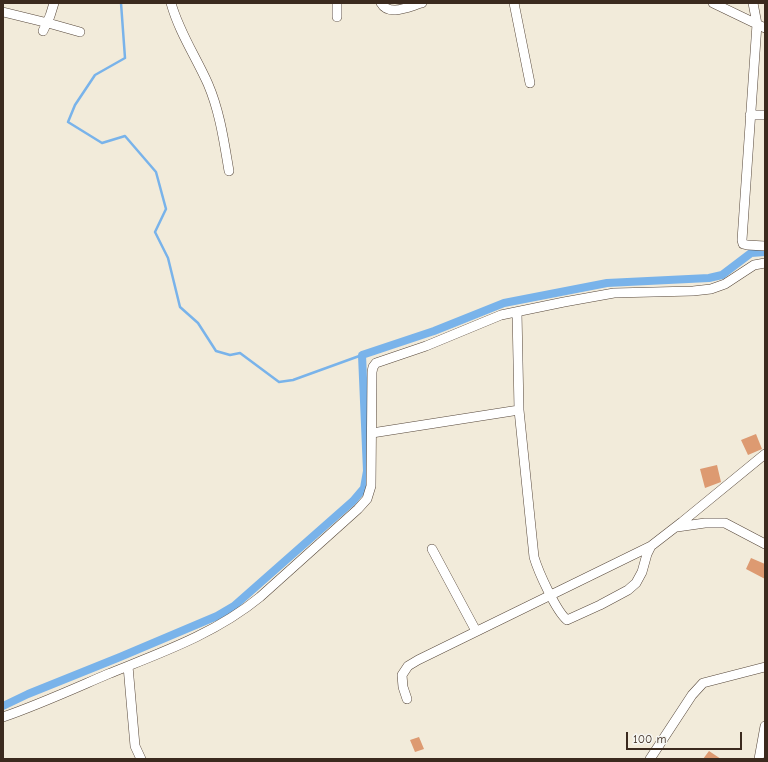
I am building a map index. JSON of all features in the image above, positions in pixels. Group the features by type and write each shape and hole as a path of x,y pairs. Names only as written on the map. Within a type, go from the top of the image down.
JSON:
{"street":[{"path":"46,27 53,10 54,3"},
{"path":"171,3 183,34 212,95 218,112 229,171"},
{"path":"337,3 337,17"},
{"path":"381,3 386,9 392,10 422,3"},
{"path":"514,3 530,83"},
{"path":"713,3 761,26"},
{"path":"753,3 761,26 750,115 742,240 743,244 765,246"},
{"path":"3,12 46,27 80,32"},
{"path":"750,115 765,115"},
{"path":"3,717 213,630 245,609 358,509 367,499 371,486 372,372 376,362 426,346 489,319 564,302 614,293 693,291 711,288 725,284 754,265 765,263"},
{"path":"517,312 518,410 534,556 541,577 561,614 567,620 628,590 636,583 642,572 651,546"},
{"path":"372,433 518,410"},
{"path":"408,699 402,680 404,671 408,666 476,631 651,546 765,454"},
{"path":"676,527 705,523 725,524 765,544"},
{"path":"432,549 476,631"},
{"path":"128,666 135,746 141,759"},
{"path":"650,759 692,695 704,683 765,667"},
{"path":"759,759 765,726"}],"building":[{"path":"756,434 762,449 748,455 741,440"},
{"path":"717,465 721,482 705,488 700,469"},
{"path":"751,558 765,564 765,579 746,569"},
{"path":"419,737 424,749 415,752 410,740"},
{"path":"709,751 721,759 703,759"}],"waterway":[{"path":"121,3 125,58 95,75 75,105 68,122 102,143 125,136 156,172 166,209 155,232 168,258 180,307 198,323 216,351 230,355 240,353 279,382 293,380 362,355"},
{"path":"3,706 28,694 217,616 234,606 353,501 364,488 367,471 362,355 434,331 504,303 607,283 709,278 722,275 751,253 765,252"}]}
